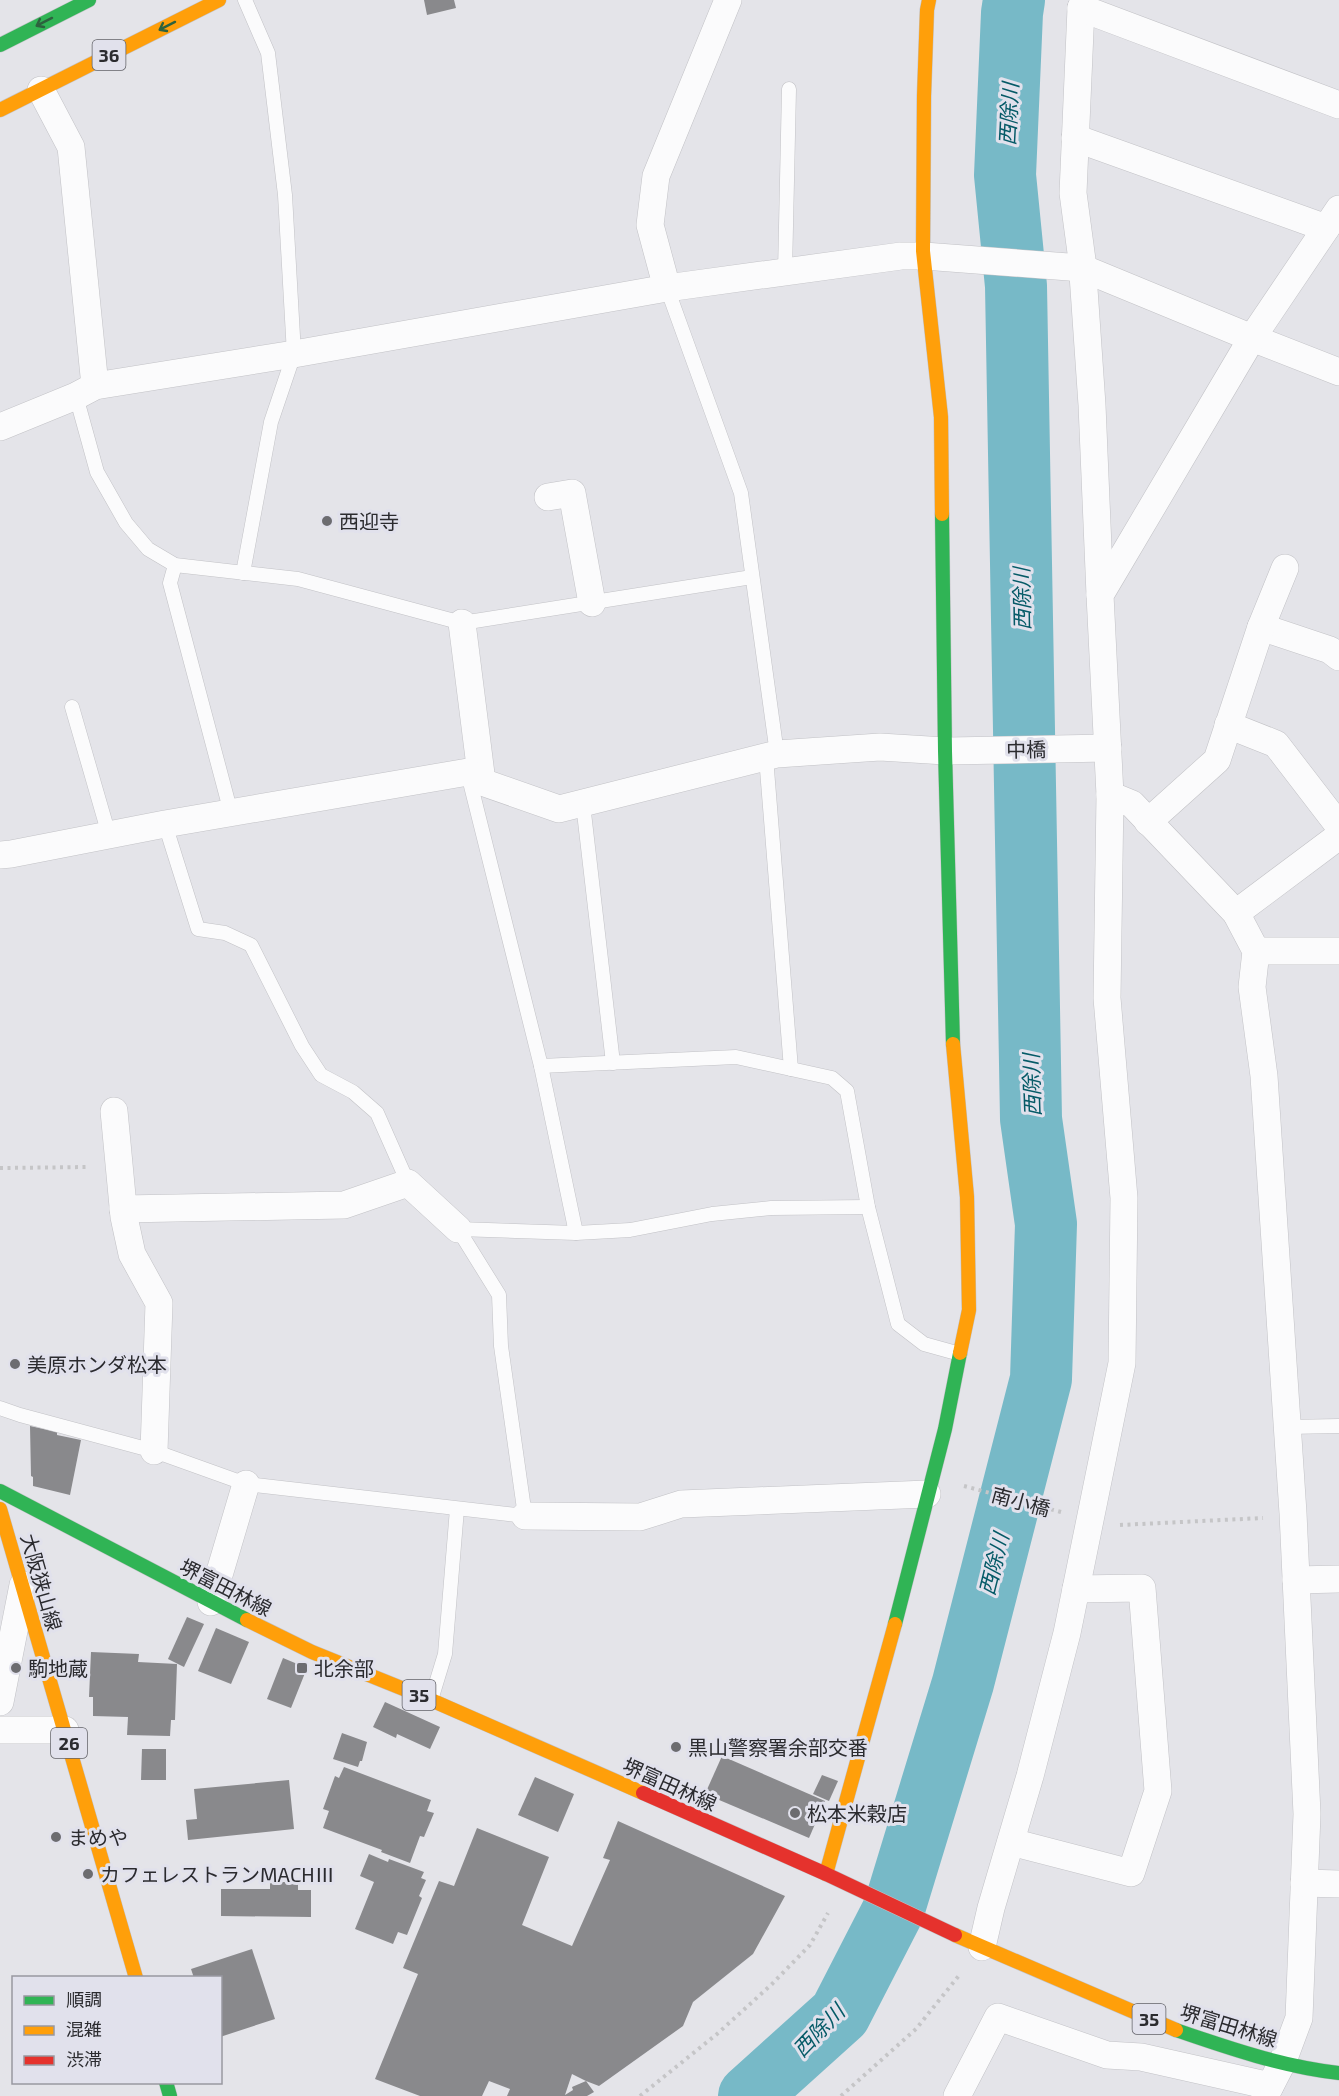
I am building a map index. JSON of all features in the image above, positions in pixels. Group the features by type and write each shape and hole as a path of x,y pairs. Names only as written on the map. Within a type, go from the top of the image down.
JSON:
{"main road":[{"path":"0,45 89,0"},
{"name":"36","path":"0,110 219,0"},
{"path":"826,1874 888,1650 945,1429 969,1310 967,1197 953,1048 941,417 924,256 924,96 929,0"},
{"name":"堺富田林線","path":"0,1491 211,1602 312,1652 431,1700 826,1874 974,1944 1172,2029 1231,2049 1320,2071 1339,2073"},
{"name":"大阪狭山線","path":"0,1509 136,1976"}],"street":[{"path":"667,288 650,225 656,176 728,0"},
{"path":"974,1944 1011,1842 1030,1776 1076,1589 1122,1363 1124,1198 1107,998 1110,795 1106,748 1092,405 1082,268 1073,193 1083,4 1339,105"},
{"path":"41,90 71,147 85,391"},
{"path":"1075,138 1333,218 1252,338 1100,595"},
{"path":"0,427 85,391 667,288 901,256 1082,268 1339,372"},
{"path":"548,497 572,493 592,603"},
{"path":"1148,822 1217,760 1261,627 1285,568"},
{"path":"0,855 231,813 475,777 462,623"},
{"path":"1261,627 1330,651 1339,657"},
{"path":"1228,725 1276,744 1339,826"},
{"name":"中橋","path":"475,777 559,809 772,756 880,747 947,751 1106,748"},
{"path":"957,2096 998,2017 1107,2055 1141,2057 1267,2091 1283,2061 1299,2018 1308,1814 1293,1513 1264,1076 1252,987 1256,951 1236,913 1132,804 1110,795"},
{"path":"1236,913 1339,836"},
{"path":"1256,951 1339,951"},
{"path":"114,1111 123,1209 132,1254 159,1303 154,1451"},
{"path":"123,1209 344,1205 408,1183 458,1229"},
{"path":"211,1602 246,1484"},
{"path":"525,1516 640,1517 681,1504 927,1494"},
{"path":"1296,1580 1339,1579"},
{"path":"0,1702 23,1583"},
{"path":"1011,1842 1131,1873 1158,1791 1142,1588 1076,1589"},
{"path":"0,1730 65,1730"},
{"path":"1304,1883 1339,1884"}],"lane":[{"path":"243,573 271,422 294,354 285,195 268,53 245,0"},
{"path":"785,272 789,89"},
{"path":"667,288 741,493 772,756 791,1069"},
{"path":"85,391 97,472 126,523 148,549 175,566 298,579 462,623 752,577"},
{"path":"175,566 170,584 231,813"},
{"path":"72,707 109,835"},
{"path":"475,777 541,1066 576,1233"},
{"path":"583,804 614,1063"},
{"path":"165,824 198,929 225,933 251,945 302,1046 321,1075 353,1092 377,1113 408,1183"},
{"path":"541,1066 736,1057 832,1078 846,1091 868,1207 898,1324 924,1344 960,1354"},
{"path":"458,1229 576,1233 630,1230 712,1214 771,1208 868,1207"},
{"path":"0,1408 154,1451 246,1484 525,1516 501,1346 499,1295 458,1229"},
{"path":"1287,1427 1339,1426"},
{"path":"431,1700 445,1654 457,1509"}],"path":[{"path":"0,1168 119,1166"},
{"name":"南小橋","path":"963,1486 1090,1523 1271,1517 1293,1513"},
{"path":"640,2096 717,2034 771,1985 810,1945 830,1910"},
{"path":"841,2096 916,2029 974,1944"}],"building":[{"path":"424,0 454,0 456,8 427,15"},
{"path":"30,1426 81,1440 70,1495 33,1486"},
{"path":"187,1617 204,1624 184,1667 168,1659"},
{"path":"216,1628 249,1642 231,1684 198,1671"},
{"path":"91,1652 139,1654 138,1662 177,1664 175,1720 171,1720 170,1736 127,1735 128,1717 93,1716 93,1697 89,1697"},
{"path":"283,1658 307,1668 291,1708 267,1699"},
{"path":"385,1702 440,1727 430,1749 397,1734 396,1738 373,1727"},
{"path":"342,1733 367,1742 358,1767 333,1759"},
{"path":"142,1749 166,1749 166,1780 141,1780"},
{"path":"722,1756 825,1801 809,1838 705,1794"},
{"path":"344,1767 431,1800 427,1811 434,1813 424,1837 420,1836 410,1863 323,1828 329,1811 323,1809 335,1776 339,1778"},
{"path":"822,1775 838,1781 829,1801 813,1794"},
{"path":"535,1777 574,1794 558,1832 518,1815"},
{"path":"289,1780 294,1829 188,1840 186,1820 197,1819 194,1789"},
{"path":"618,1821 785,1896 753,1954 693,2002 683,2026 599,2086 586,2081 594,2092 587,2096 507,2096 510,2089 489,2081 482,2096 420,2096 375,2079 418,1974 403,1968 439,1881 454,1886 477,1828 549,1857 522,1925 572,1946 610,1860 603,1858","holes":["572,2074 586,2081 572,2087 573,2090 565,2095"]},
{"path":"369,1854 424,1872 421,1878 426,1880 419,1896 422,1898 407,1935 398,1932 393,1944 355,1929 374,1882 360,1876"},
{"path":"270,1882 298,1882 298,1890 311,1890 311,1917 221,1916 221,1889 270,1889"},
{"path":"252,1949 275,2019 222,2036 222,1976 193,1976 191,1969"}],"waterway":[{"name":"西除川","path":"749,2096 840,2014 894,1909 963,1683 1041,1379 1046,1224 1031,1119 1016,286 1005,175 1014,0"}],"traffic: fast":[{"path":"0,45 89,0"},
{"path":"942,514 945,751 953,1044"},
{"path":"895,1624 945,1429 960,1353"},
{"path":"0,1491 247,1620"},
{"path":"1176,2030 1277,2062 1339,2073"},
{"path":"167,2084 170,2096"}],"traffic: slow":[{"path":"0,110 219,0"},
{"path":"929,0 924,96 923,251 941,417 942,514"},
{"path":"953,1044 967,1197 969,1310 960,1353"},
{"path":"0,1509 135,1976"},
{"path":"247,1620 312,1652 431,1700 643,1793"},
{"path":"826,1874 895,1624"},
{"path":"955,1935 1176,2030"}],"traffic: jam":[{"path":"643,1793 826,1874 955,1935"}],"place":[{"name":"西迎寺","path":"327,521"},
{"name":"美原ホンダ松本","path":"15,1364"},
{"name":"駒地蔵","path":"16,1668"},
{"name":"北余部","path":"302,1668"},
{"name":"黒山警察署余部交番","path":"676,1747"},
{"name":"松本米穀店","path":"795,1813"},
{"name":"まめや","path":"56,1837"},
{"name":"カフェレストランMACHⅢ","path":"88,1874"}]}
